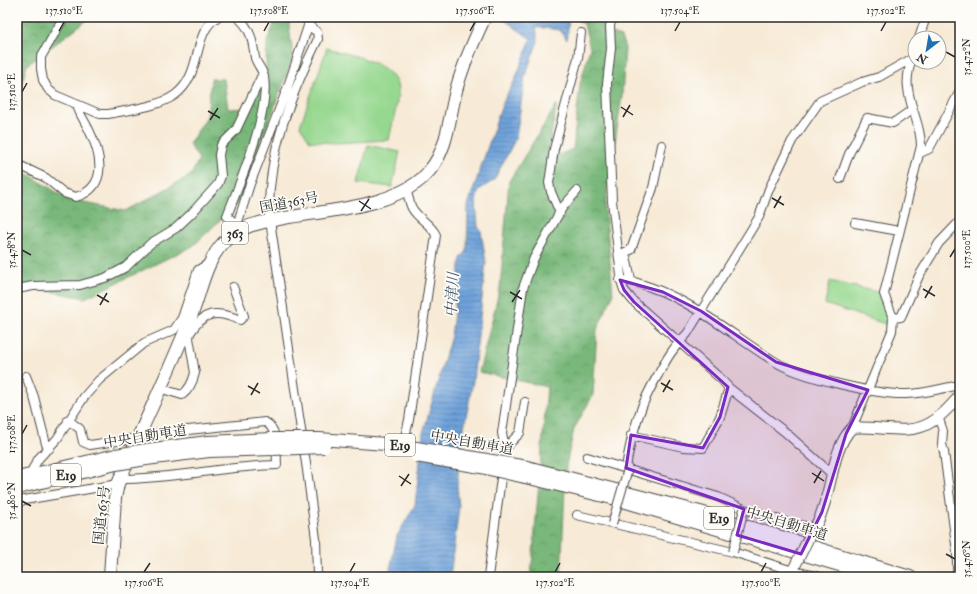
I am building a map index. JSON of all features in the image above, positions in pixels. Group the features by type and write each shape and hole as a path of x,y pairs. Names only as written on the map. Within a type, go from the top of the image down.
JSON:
{"highway":[{"name":"国道363号","path":"110,577 115,498 119,482 160,388 188,332 209,263 225,241 238,227 384,200 406,190 430,170 440,153 447,133 465,60 485,17"},
{"name":"中央自動車道","path":"17,478 146,454 209,452 273,444 397,453 481,467 526,472 700,512 910,577"},
{"name":"中央自動車道","path":"21,489 116,459"},
{"name":"中央自動車道","path":"526,472 880,577"}],"main road":[{"path":"792,571 822,512 846,434 852,428 912,429 928,424 960,395"}],"street":[{"path":"64,17 41,57 40,69 48,89 55,95 93,112 108,114 152,104 172,97 184,86 191,75 205,28 211,21 218,17"},
{"path":"238,17 250,32 256,62 263,73 264,79 263,101 252,148 227,216 238,227 287,89 309,21"},
{"path":"612,17 610,26 611,48 608,91 612,201 620,280 624,290 634,302 680,341 729,388 785,432 833,475"},
{"path":"922,30 926,17"},
{"path":"269,214 268,187 286,113 296,86 318,39 317,32 309,21"},
{"path":"560,213 551,192 550,177 554,149 578,58 581,33"},
{"path":"612,524 627,468 631,435 647,392 701,311 759,217 769,189 792,141 820,101 862,82 879,77 907,62"},
{"path":"852,428 892,331 893,318 884,294 920,153 921,135 907,88 910,70"},
{"path":"17,290 33,286 80,285 105,278 126,268 151,243 176,228 192,214 218,184 221,176 219,155 222,145 236,130 263,73"},
{"path":"920,153 929,149 960,91"},
{"path":"17,164 46,178 64,193 76,197 89,191 99,174 100,166 93,139 77,105"},
{"path":"840,179 849,154 867,118 893,123 913,109"},
{"path":"631,280 625,252 632,250 653,188 662,145"},
{"path":"404,441 409,420 436,234 434,229 412,208 410,197 406,190"},
{"path":"488,577 505,448 502,433 523,288 534,258 560,213 577,191"},
{"path":"893,318 901,317 919,276 939,243 960,221"},
{"path":"855,223 899,232"},
{"path":"271,227 308,478 316,539 317,577"},
{"path":"33,468 39,458 57,439 84,397 99,380 141,346 174,330 182,318 198,270 209,263"},
{"path":"620,280 631,280 663,292 701,311 776,362 827,380 868,390 905,394 930,392 960,385"},
{"path":"160,388 182,395 186,392 194,378 196,373 188,332 198,321 206,315 225,315 240,320 244,316 233,287"},
{"path":"26,376 34,397 46,444 49,448"},
{"path":"631,435 683,447 703,448 720,417 729,388"},
{"path":"505,448 520,433 525,402"},
{"path":"938,416 943,431 942,444 957,552 957,577"},
{"path":"21,489 20,502 119,482 253,466 278,466 275,432 271,425 265,422 149,434 137,438 90,445 83,442 80,429 68,420"},
{"path":"587,457 718,497 744,508 813,531"},
{"path":"732,552 744,508"},
{"path":"577,515 732,552 792,571 820,577"}],"highlighted area":[{"path":"620,280 663,292 701,311 776,362 868,390 846,434 822,512 801,554 737,535 744,509 626,468 631,435 703,448 720,417 728,387 634,302 624,290"}],"green space":[{"path":"17,17 91,17 27,65 19,92 17,93"},
{"path":"268,17 292,17 289,25 293,57 239,202 193,246 85,298 17,285 17,167 58,193 79,202 126,211 191,175 199,159 189,144 207,117 211,79 224,79 228,109 248,108 266,68 267,41 275,22"},
{"path":"573,17 605,17 602,30 621,37 625,48 622,96 605,206 613,295 597,329 593,395 574,429 566,466 561,577 531,577 547,387 479,372 500,288 509,181 557,104 546,160 573,149 580,84 590,48 584,24"},
{"path":"327,48 358,57 380,66 395,79 398,94 389,140 335,143 310,141 300,126"},
{"path":"368,145 400,152 392,187 358,183"},
{"path":"830,281 881,293 879,298 886,310 888,325 825,304"}],"water":[{"path":"504,17 569,17 567,40 560,30 536,27 538,41 525,76 516,138 494,180 479,190 476,201 478,227 481,231 486,262 473,381 462,438 457,485 459,507 450,577 395,577 390,569 397,536 415,505 423,433 451,336 461,258 467,251 468,205 503,102 514,82 531,39 503,19"}],"water label":[{"name":"中津川","path":"452,295"}]}
